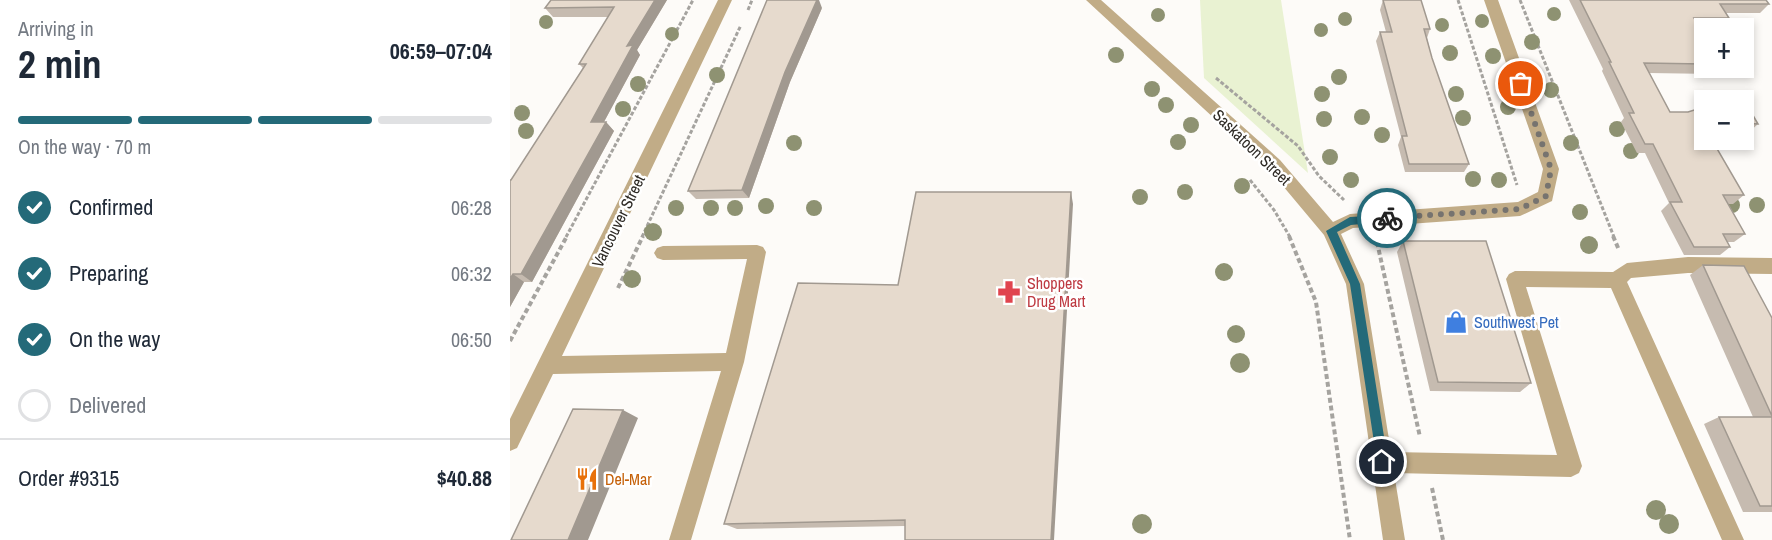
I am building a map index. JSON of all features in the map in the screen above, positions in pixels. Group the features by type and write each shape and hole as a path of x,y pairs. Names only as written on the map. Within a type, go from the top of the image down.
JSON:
{"street":[{"name":"Vancouver Street","path":"510,441 725,0"},
{"name":"Saskatoon Street","path":"1093,0 1274,164 1331,231 1355,284 1394,540"},
{"path":"1331,231 1350,221 1520,209 1546,196 1551,169 1491,0"},
{"path":"663,253 757,252 734,362 680,540"},
{"path":"1382,462 1571,466 1515,279 1617,280 1627,271 1688,265 1771,267"},
{"path":"1617,280 1733,540"},
{"path":"549,365 734,362"}],"path":[{"path":"510,341 693,0"},
{"path":"748,10 752,0"},
{"path":"1458,0 1518,189"},
{"path":"618,288 743,21"},
{"path":"1250,180 1274,210 1294,243 1316,302 1350,540"},
{"path":"1376,240 1443,540"}],"green space":[{"path":"1200,0 1281,0 1308,173 1204,78"}],"building":[{"path":"551,0 655,0 627,46 633,45 591,122 606,122 521,274 513,274 510,279 510,180 586,64 579,64 614,7 545,8"},
{"path":"767,0 817,0 785,72 742,190 688,191"},
{"path":"1383,0 1421,0 1430,29 1424,29 1432,58 1469,164 1409,164 1402,136 1407,136 1380,32 1392,32"},
{"path":"1580,0 1766,0 1769,4 1720,4 1729,18 1694,18 1694,64 1644,63 1670,112 1694,110 1694,150 1718,150 1744,195 1723,195 1745,234 1723,234 1730,247 1694,247 1670,202 1682,202 1653,144 1645,144 1629,113 1634,113 1609,62 1611,62"},
{"path":"916,192 1071,192 1051,540 905,540 905,520 724,524 798,283 898,285"},
{"name":"Southwest Pet","path":"1403,241 1486,241 1531,383 1438,382"},
{"path":"1703,265 1744,266 1772,318 1772,416"},
{"path":"573,409 623,410 568,540 511,540"},
{"path":"1719,417 1772,417 1772,506 1760,506"}],"way so far":[{"path":"1387,218 1520,209 1546,196 1551,169 1521,84"}],"place":[{"name":"Shoppers Drug Mart","path":"1009,292"},
{"name":"Southwest Pet","path":"1456,322"},
{"name":"Del-Mar","path":"587,479"}],"route":[{"path":"1382,462 1355,284 1331,231 1350,221 1387,218"}]}
